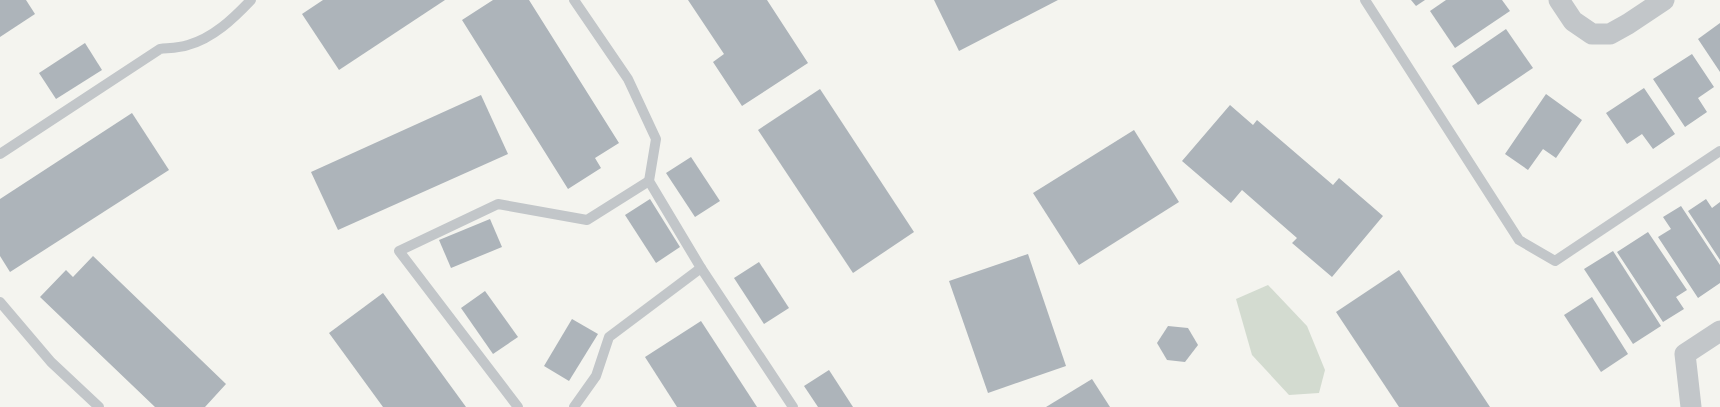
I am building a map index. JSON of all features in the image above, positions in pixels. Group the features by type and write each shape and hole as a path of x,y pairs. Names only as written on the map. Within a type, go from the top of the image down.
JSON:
{"street":[{"path":"1559,0 1573,22 1592,34 1610,34 1664,0"},
{"path":"1691,407 1684,354 1720,331"}],"lane":[{"path":"0,154 160,49 188,45 213,33 232,20 251,0"},
{"path":"574,0 628,79 656,139 649,181 701,268 793,407"},
{"path":"1365,0 1519,240 1555,261 1720,151"},
{"path":"518,407 399,251 498,204 587,220 649,181"},
{"path":"574,407 596,376 609,337 701,268"},
{"path":"0,302 51,362 99,407"}],"shaded area":[{"path":"1268,285 1307,326 1325,370 1319,393 1289,395 1252,355 1236,299"}],"building":[{"path":"0,0 26,0 35,14 0,37"},
{"path":"323,0 445,0 339,70 302,14"},
{"path":"493,0 529,0 619,143 595,158 601,168 568,189 462,20"},
{"path":"688,0 767,0 808,63 742,106 713,62 724,54"},
{"path":"934,0 1058,0 959,51"},
{"path":"1411,0 1425,0 1416,6"},
{"path":"1446,0 1502,0 1510,11 1455,48 1430,11"},
{"path":"1720,23 1720,72 1698,39"},
{"path":"1506,29 1533,68 1478,105 1452,66"},
{"path":"85,43 102,70 56,99 39,73"},
{"path":"1692,54 1714,87 1698,98 1707,112 1685,127 1653,79"},
{"path":"1644,88 1675,134 1653,149 1642,134 1627,144 1606,113"},
{"path":"820,89 914,232 853,273 758,130"},
{"path":"1546,94 1582,120 1556,158 1543,149 1528,170 1505,154"},
{"path":"481,95 508,154 338,230 311,172"},
{"path":"1230,105 1253,125 1257,120 1333,185 1339,178 1383,216 1332,277 1292,243 1297,238 1242,190 1231,203 1182,161"},
{"path":"132,113 169,170 10,272 0,256 0,199"},
{"path":"1134,130 1179,202 1079,265 1033,193"},
{"path":"691,157 720,201 695,217 666,173"},
{"path":"650,199 680,247 656,263 625,215"},
{"path":"1706,199 1712,208 1720,202 1720,260 1688,211"},
{"path":"1681,206 1720,265 1720,283 1698,298 1658,237 1671,229 1663,217"},
{"path":"490,219 502,247 451,268 439,240"},
{"path":"1648,232 1687,290 1676,297 1684,309 1663,322 1617,252"},
{"path":"1613,251 1661,326 1633,344 1584,269"},
{"path":"1028,254 1066,366 988,393 949,281"},
{"path":"93,256 226,384 205,407 155,407 40,297 66,270 73,277"},
{"path":"759,262 789,308 764,324 734,278"},
{"path":"1399,270 1490,407 1399,407 1336,312"},
{"path":"485,291 518,337 493,354 461,308"},
{"path":"383,293 466,407 383,407 329,333"},
{"path":"1592,297 1628,354 1601,372 1564,315"},
{"path":"572,319 598,334 569,381 544,366"},
{"path":"701,321 757,407 677,407 645,357"},
{"path":"1168,326 1188,328 1198,345 1185,362 1167,360 1157,343"},
{"path":"829,370 853,407 818,407 804,386"},
{"path":"1092,379 1110,407 1046,407"}]}
